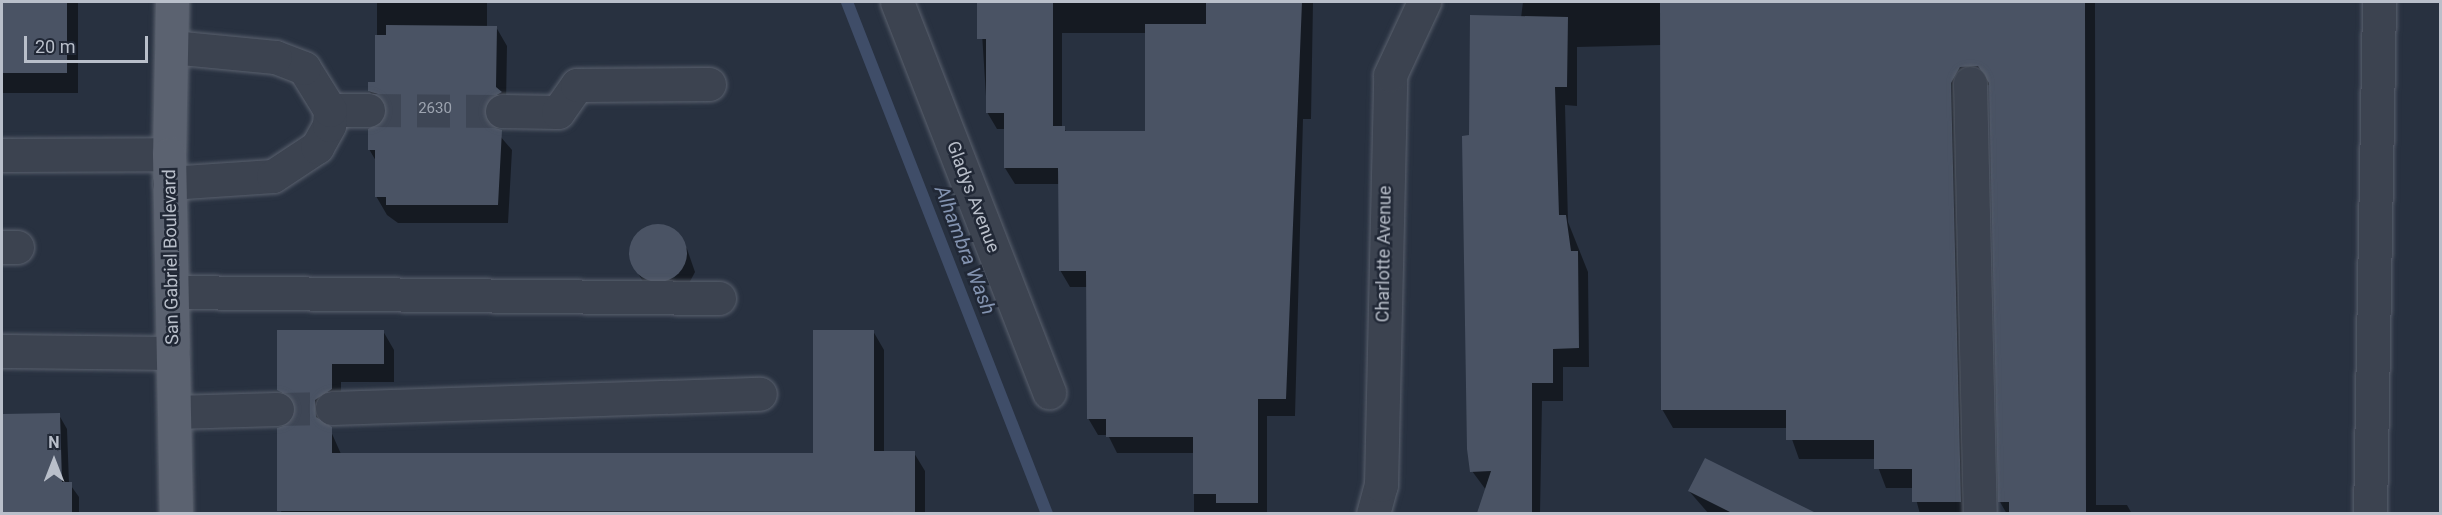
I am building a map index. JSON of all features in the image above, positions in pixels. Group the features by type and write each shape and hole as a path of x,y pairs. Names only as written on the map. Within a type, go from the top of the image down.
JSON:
{"main road":[{"name":"San Gabriel Boulevard","path":"172,2 169,169 176,513"}],"street":[{"name":"Gladys Avenue","path":"897,2 1049,392"},
{"name":"Charlotte Avenue","path":"1372,513 1381,485 1390,75 1424,2"},
{"path":"2370,513 2379,2"},
{"path":"2,155 273,176 317,147 329,125 330,110 304,68 275,57 171,47"},
{"path":"1970,83 1980,513"},
{"path":"502,111 558,112 577,85 709,84"},
{"path":"330,110 368,110"},
{"path":"172,292 719,298"},
{"path":"2,351 172,353"},
{"path":"332,408 760,394"},
{"path":"174,412 278,408"}],"building":[{"path":"2,2 67,2 67,73 2,73"},
{"path":"977,2 1053,2 1053,126 1065,126 1065,131 1145,131 1145,24 1206,24 1206,2 1302,2 1286,399 1258,399 1258,503 1216,503 1216,494 1193,494 1193,437 1106,437 1106,419 1087,419 1086,271 1059,271 1058,168 1004,168 1004,113 986,113 986,39 977,39"},
{"path":"1660,2 2085,2 2086,513 2009,513 2009,502 1998,502 1989,83 1978,66 1960,67 1951,83 1961,502 1912,502 1912,469 1874,469 1874,440 1786,440 1786,410 1661,410"},
{"path":"1470,15 1568,17 1567,87 1555,87 1559,215 1566,215 1571,251 1578,251 1579,348 1553,349 1553,383 1532,383 1532,513 1477,513 1491,471 1470,472 1467,449 1462,136 1469,135"},
{"path":"386,25 497,26 496,87 502,92 486,101 483,111 492,127 502,130 498,205 386,205 386,197 375,197 375,150 368,150 368,129 384,120 387,109 378,94 368,91 368,82 375,82 375,35 386,35"},
{"path":"658,224 669,226 682,237 687,253 685,264 674,277 658,282 647,280 634,269 629,253 631,242 642,229"},
{"path":"277,330 384,330 384,364 332,364 332,389 315,400 316,417 332,427 332,453 813,453 813,330 874,330 874,451 915,451 915,512 277,511 277,428 287,425 296,409 293,399 277,390"},
{"path":"60,413 62,482 72,482 72,513 2,513 2,414"},
{"path":"1705,458 1816,513 1732,513 1688,491"}],"waterway":[{"name":"Alhambra Wash","path":"847,2 1047,514"}],"tunnel":[{"path":"368,110 502,111"},
{"path":"277,409 332,408"}]}
